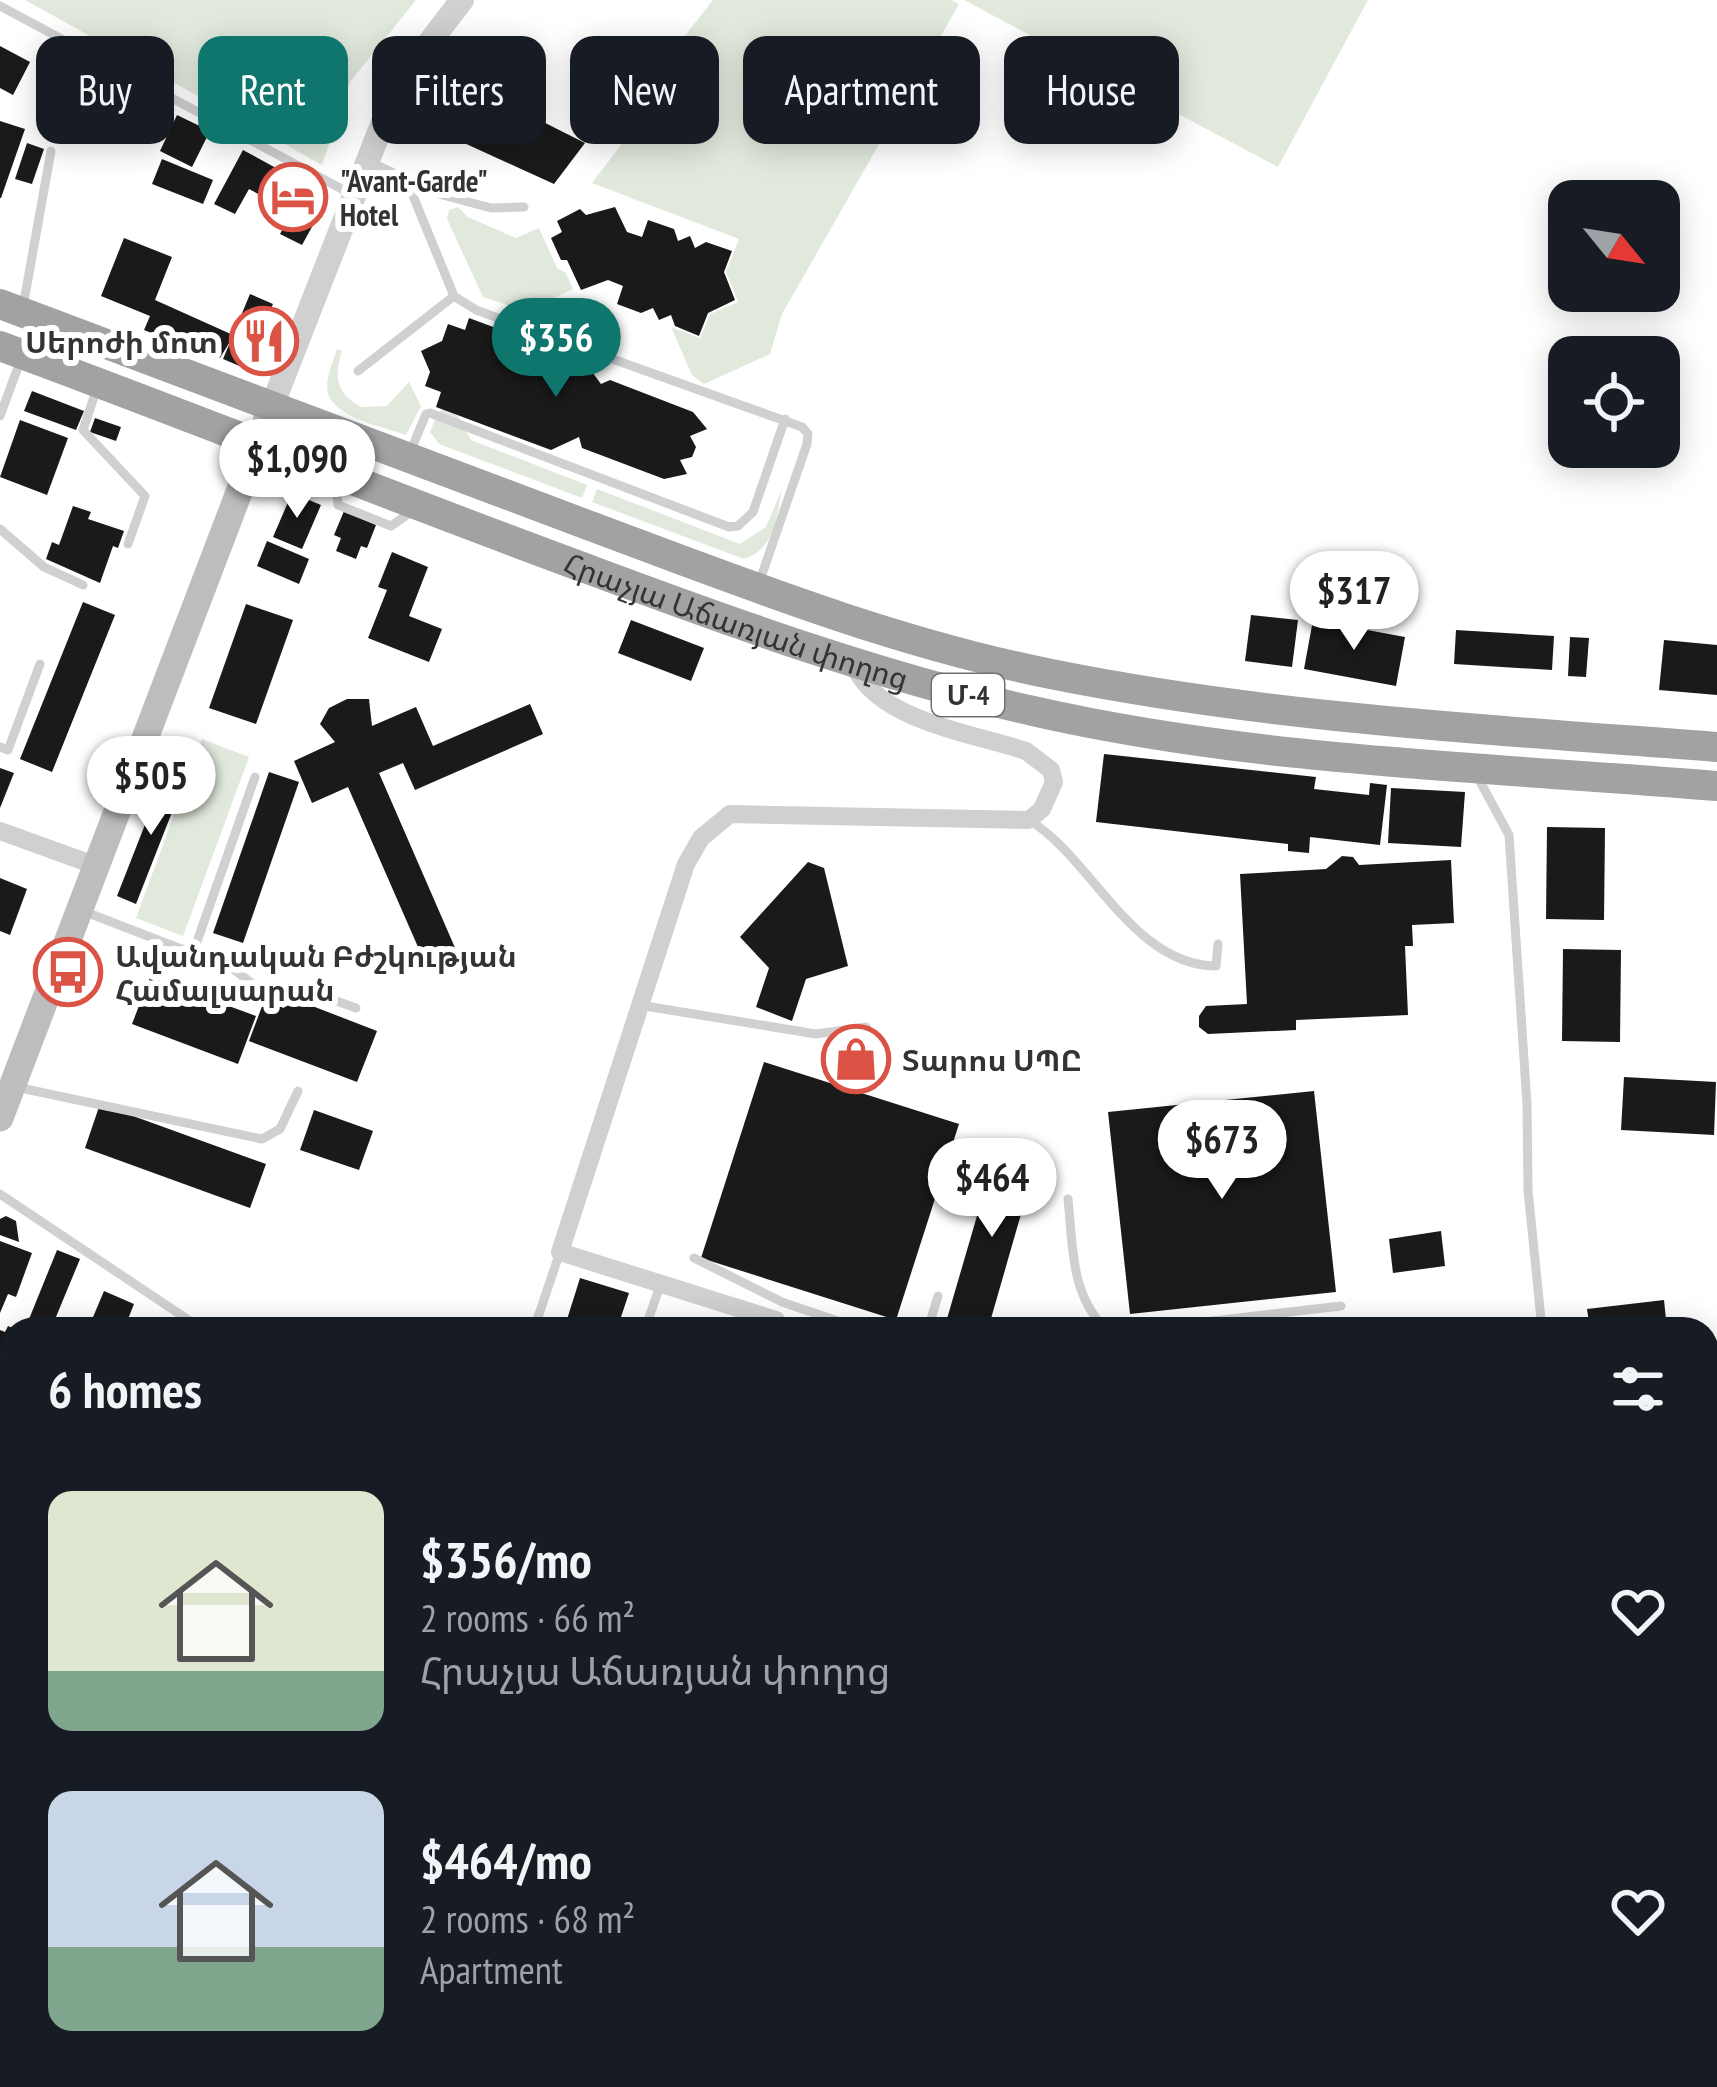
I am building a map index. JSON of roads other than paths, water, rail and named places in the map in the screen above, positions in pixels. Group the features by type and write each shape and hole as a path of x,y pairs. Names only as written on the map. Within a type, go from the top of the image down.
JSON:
{"highway":[{"name":"Հրաչյա Աճառյան փողոց","path":"11,308 757,588 894,634 1050,674 1205,698 1403,722 1717,747"},
{"name":"Հրաչյա Աճառյան փողոց","path":"11,350 418,507 853,663 1035,712 1205,741 1717,786"}],"main road":[{"path":"0,1118 272,406"}],"street":[{"path":"272,406 390,104 462,0"},
{"path":"780,1317 560,1252 686,864 700,838 730,814 1029,820 1042,809 1054,782 1042,761 1026,751 893,709 860,682 853,663"},
{"path":"0,831 94,865"}],"lane":[{"path":"0,6 352,195"},
{"path":"11,308 29,292 51,152"},
{"path":"367,161 409,186 491,208 524,207"},
{"path":"409,186 454,296 476,310 802,427 808,434 807,444 757,588"},
{"path":"358,371 454,296"},
{"path":"0,416 11,350"},
{"path":"99,382 83,430 145,496 128,544"},
{"path":"407,458 430,413 729,527 738,526 752,512 785,419"},
{"path":"0,529 44,567 83,585"},
{"path":"0,747 8,750 40,664"},
{"path":"1473,768 1509,835 1528,1190 1541,1317"},
{"path":"193,953 255,777"},
{"path":"1029,820 1055,836 1102,893 1165,950 1192,966 1216,966 1219,944"},
{"path":"78,909 233,969 257,987 314,992 356,1008"},
{"path":"640,1005 816,1034 866,1028"},
{"path":"11,1086 262,1138 280,1129 298,1091"},
{"path":"0,1194 184,1317"},
{"path":"1069,1199 1077,1283 1096,1317"},
{"path":"538,1317 560,1252"},
{"path":"694,1258 780,1317"},
{"path":"649,1317 661,1283"},
{"path":"932,1317 938,1297"},
{"path":"1247,1317 1341,1306"}],"place":[{"name":"\"Avant-Garde\" Hotel","path":"293,197"},
{"name":"Սերոժի մոտ","path":"264,341"},
{"name":"Ավանդական Բժշկության Համալսարան","path":"68,972"},
{"name":"Տարոս ՍՊԸ","path":"856,1059"}]}
